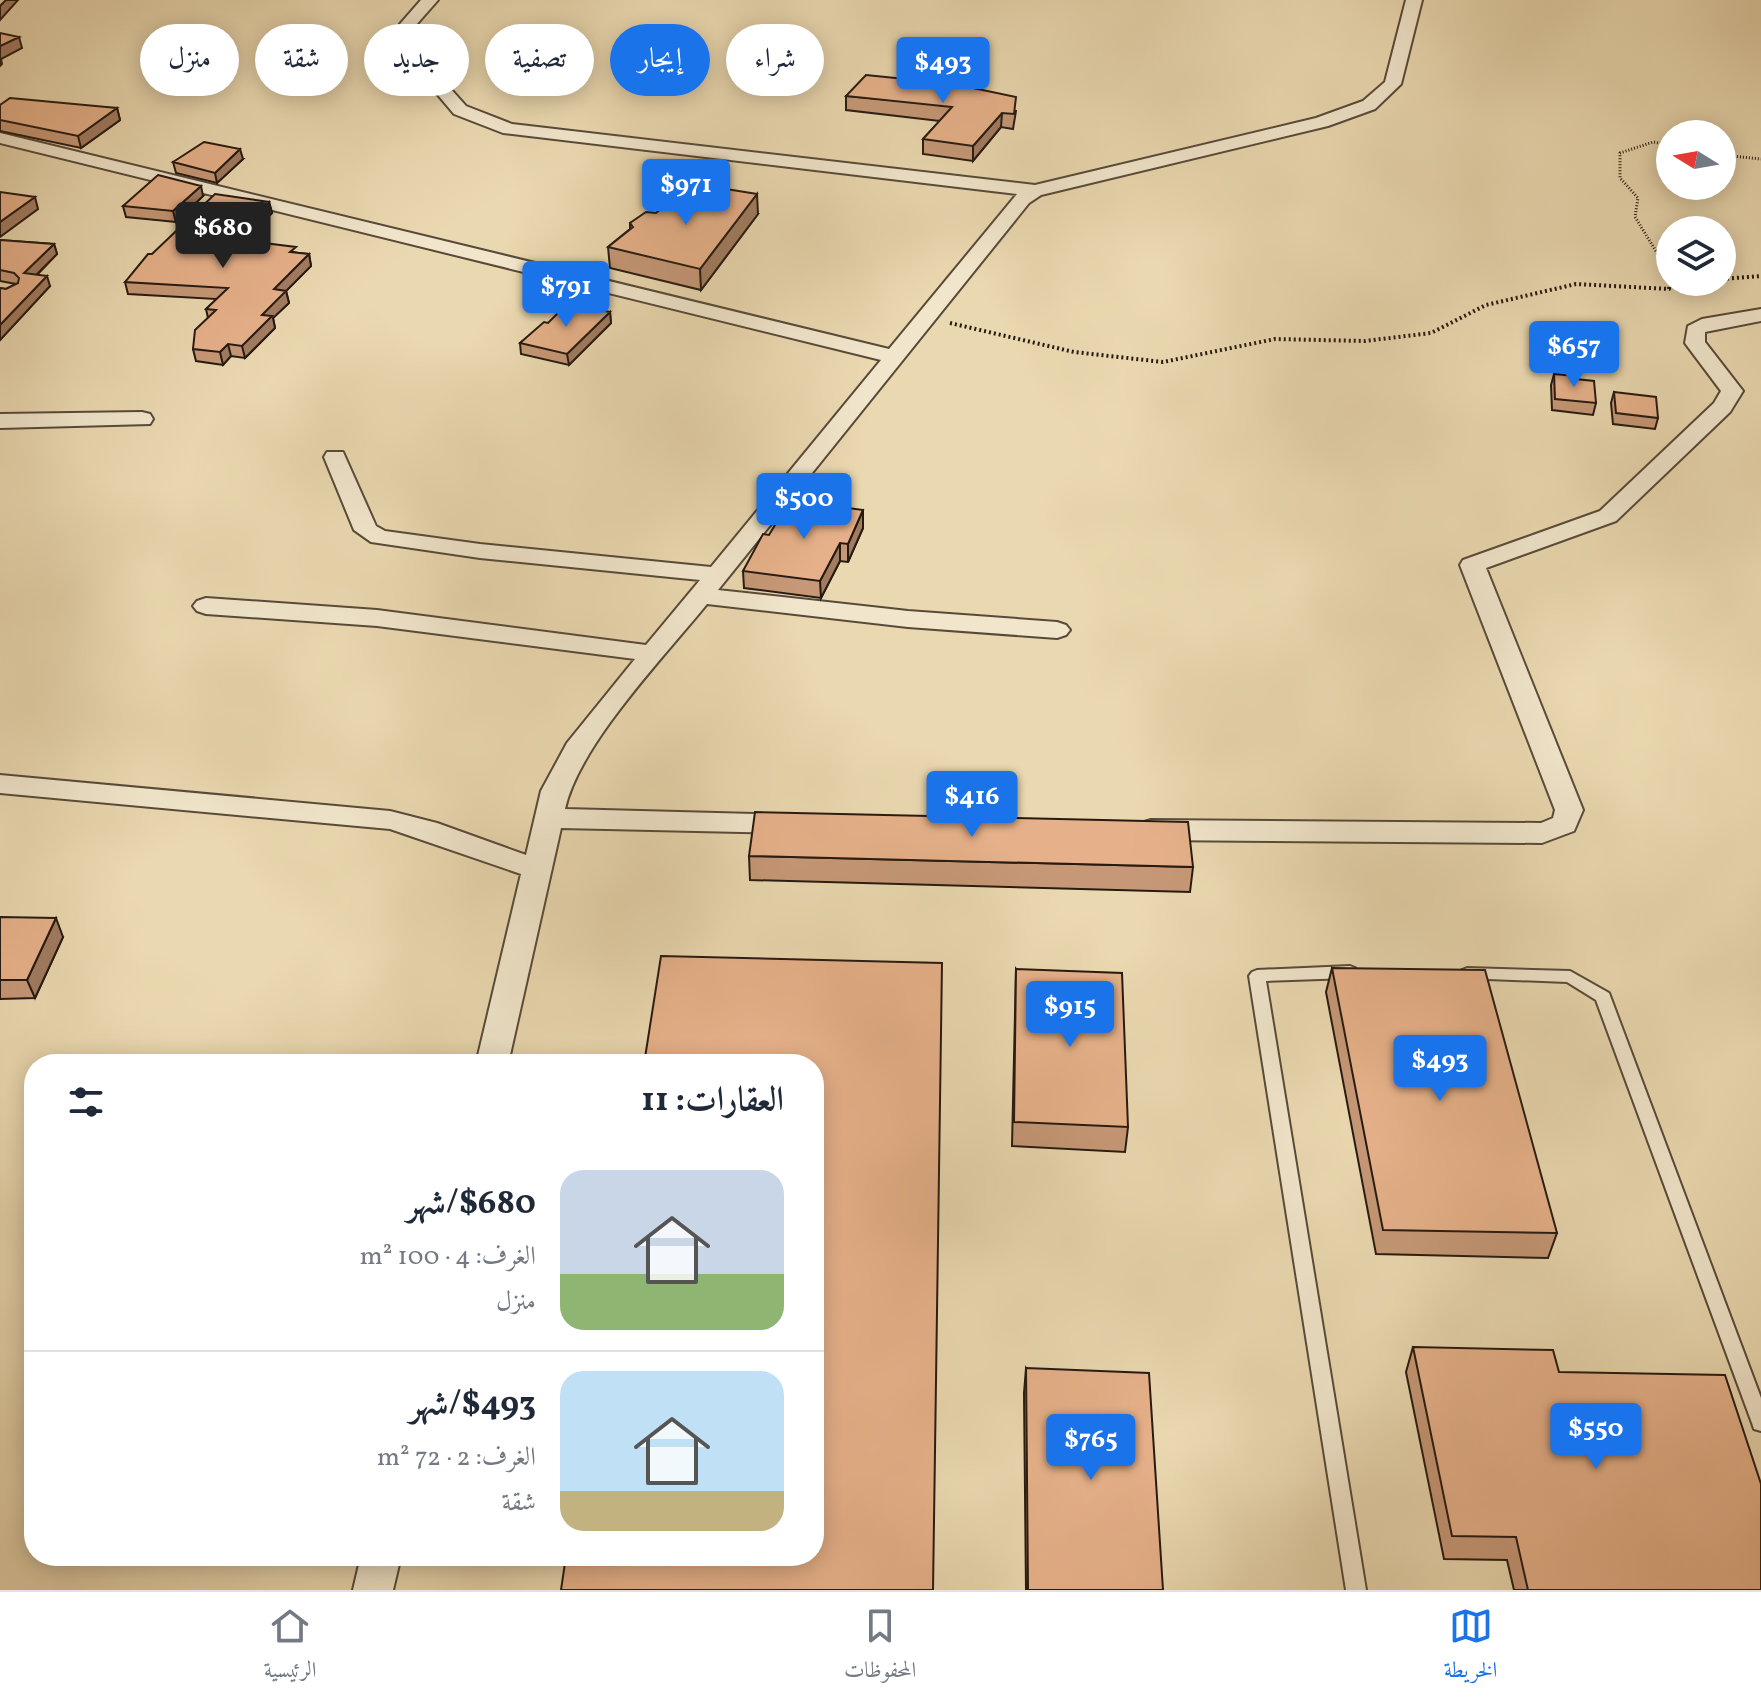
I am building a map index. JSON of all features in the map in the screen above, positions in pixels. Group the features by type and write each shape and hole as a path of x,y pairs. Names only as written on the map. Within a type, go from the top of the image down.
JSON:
{"street":[{"path":"430,0 408,24 424,69 460,110 509,129 1035,191"},
{"path":"494,1054 555,791 581,743 1022,199 1035,191 1322,122 1369,105 1393,84 1414,0"},
{"path":"0,138 896,357"},
{"path":"1119,830 1542,833 1562,827 1568,821 1569,810 1472,565 1608,516 1732,391 1729,383 1695,343 1695,330 1702,325 1761,315"},
{"path":"0,421 142,419"},
{"path":"335,457 366,530 379,537 908,619 1057,630"},
{"path":"206,606 377,618 654,654"},
{"path":"0,784 390,820 536,869"},
{"path":"548,818 818,824"},
{"path":"373,1590 379,1566"}],"lane":[{"path":"1356,1590 1257,976 1319,971 1366,972"},
{"path":"1445,974 1570,977 1603,997 1761,1423"}],"path":[{"path":"1656,143 1620,153 1620,178 1638,198 1635,217 1656,251"},
{"path":"1736,156 1761,159"},
{"path":"1736,278 1761,276"},
{"path":"928,317 1074,352 1163,362 1275,339 1365,341 1431,333 1486,305 1576,284 1656,288"}],"building":[{"path":"0,33 19,37 0,46"},
{"path":"866,75 954,84 1016,97 1014,114 1002,113 973,146 923,139 952,107 846,96"},
{"path":"10,98 117,108 78,136 0,120 0,105"},
{"path":"204,142 240,149 215,173 173,162"},
{"path":"158,175 201,186 173,211 123,206"},
{"path":"714,187 757,194 700,269 608,247 633,227 630,223 646,212 656,213 686,188 707,194"},
{"path":"0,192 35,197 0,222"},
{"path":"215,194 269,202 233,239 296,247 290,252 309,254 274,289 286,291 262,315 272,316 242,346 228,344 220,352 193,349 195,330 216,310 206,309 228,288 125,282 148,254 152,254"},
{"path":"0,240 54,244 24,273 47,276 0,325 0,288 6,289 18,283 19,278 14,273 0,270"},
{"path":"566,305 610,312 567,354 520,343 544,322 548,323"},
{"path":"1554,374 1594,381 1596,403 1555,399"},
{"path":"1614,392 1656,397 1658,418 1616,413"},
{"path":"790,500 863,510 848,544 840,543 820,581 743,571 763,534 769,535"},
{"path":"755,812 1188,822 1193,867 749,856"},
{"path":"0,917 56,918 27,980 0,980"},
{"path":"661,956 942,963 933,1590 561,1590 565,1566 824,1566 824,1054 646,1054"},
{"path":"1332,968 1485,970 1557,1233 1383,1230"},
{"path":"1016,969 1122,973 1128,1127 1014,1122"},
{"path":"1413,1347 1553,1350 1559,1372 1725,1375 1761,1484 1761,1590 1528,1590 1516,1537 1452,1536"},
{"path":"1026,1368 1149,1373 1163,1590 1028,1590"}]}
